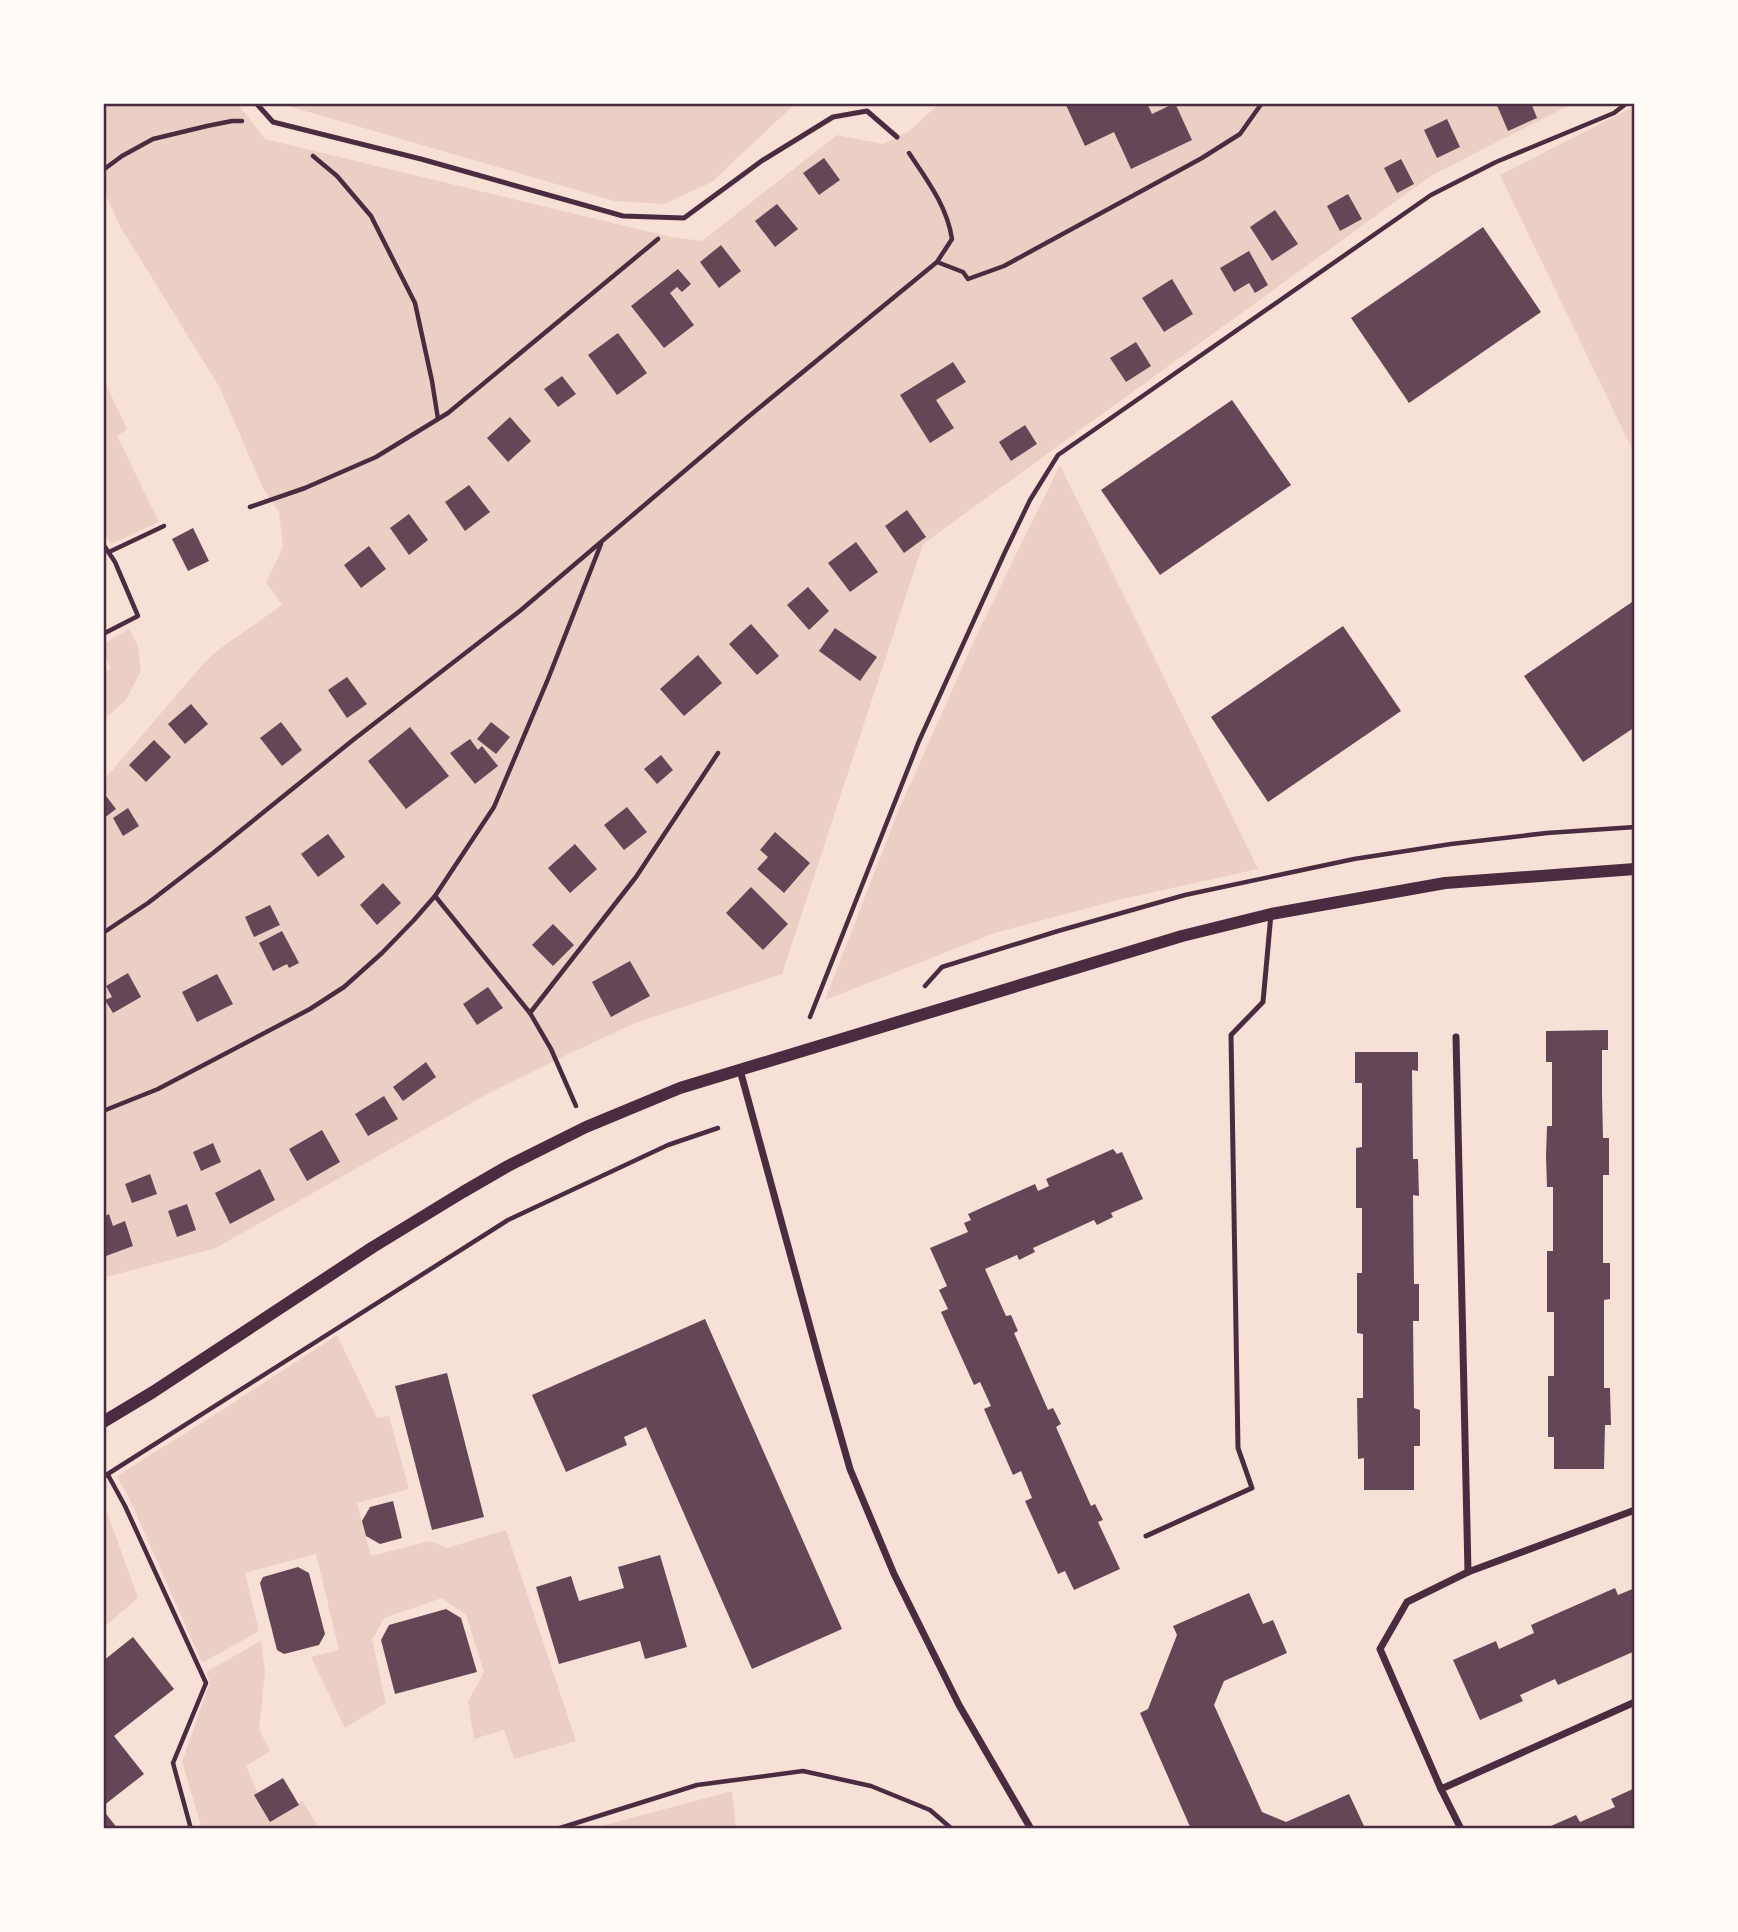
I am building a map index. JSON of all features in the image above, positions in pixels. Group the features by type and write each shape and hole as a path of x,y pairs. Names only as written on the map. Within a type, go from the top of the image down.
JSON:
{"street":[{"path":"103,1422 415,1221 508,1166 586,1127 680,1088 1169,940 1271,914 1445,883 1635,869"},
{"path":"1456,1037 1468,1572"},
{"path":"740,1070 850,1469 894,1574 959,1705 1031,1829"},
{"path":"1461,1829 1380,1649 1406,1602 1468,1572 1635,1510"},
{"path":"1441,1789 1635,1702"}],"lane":[{"path":"256,103 273,122 421,159 623,216 684,218 762,160 833,117 867,111 897,137"},
{"path":"1146,1536 1252,1488 1238,1448 1230,1035 1263,1002 1271,914"}],"path":[{"path":"937,262 963,272 968,279 1004,266 1212,152 1240,134 1262,103"},
{"path":"810,1017 919,741 1030,500 1058,455 1431,195 1496,162 1614,113 1627,103"},
{"path":"103,170 153,139 232,121 273,122 337,176 371,216 415,303 438,419"},
{"path":"103,933 148,903 213,853 521,610 748,417 937,262 952,239 949,221 934,191 897,137"},
{"path":"250,507 305,488 376,457 438,419 684,218"},
{"path":"108,552 164,527"},
{"path":"103,1111 158,1089 205,1065 310,1009 344,987 382,953 435,896 494,807 602,542"},
{"path":"103,544 138,616 103,634"},
{"path":"530,1013 636,877 718,753"},
{"path":"932,979 942,967 1185,895 1354,859 1451,844 1547,833 1635,827"},
{"path":"435,896 530,1013 551,1049 586,1127"},
{"path":"191,1829 173,1763 206,1683 125,1506 105,1476 508,1220 667,1145 718,1128"},
{"path":"557,1829 697,1785 803,1771 871,1786 930,1810 952,1829"}],"shaded area":[{"path":"103,103 237,103 265,139 671,237 702,241 837,135 883,144 909,131 940,103 1574,103 1432,175 923,544 782,974 635,1023 556,1060 487,1094 216,1248 103,1278 103,781 204,663 282,605 266,582 283,547 279,512 263,488 220,388 120,226 103,189"},
{"path":"278,103 796,103 712,182 664,204 614,201"},
{"path":"1635,106 1635,455 1500,175"},
{"path":"103,378 127,429 117,436 159,522 111,544 103,531"},
{"path":"1060,465 1258,869 1118,900 995,933 825,1000 897,814 977,634"},
{"path":"129,629 138,646 141,671 125,701 103,720 103,673 111,669 103,653 103,644"},
{"path":"337,1335 377,1418 389,1416 409,1489 357,1503 371,1556 430,1541 447,1548 506,1530 576,1741 514,1759 504,1730 474,1739 468,1702 484,1672 466,1615 442,1598 384,1618 372,1640 386,1703 345,1728 311,1657 339,1650 316,1554 245,1573 259,1631 202,1663 117,1476"},
{"path":"103,1501 138,1598 103,1628"},
{"path":"261,1641 265,1672 259,1729 270,1751 246,1766 270,1820 302,1801 320,1829 202,1829 182,1762 210,1682 206,1672"},
{"path":"732,1791 736,1829 590,1829"}],"building":[{"path":"1065,103 1147,103 1152,114 1175,103 1192,140 1131,169 1114,132 1085,146"},
{"path":"1496,103 1531,103 1537,118 1508,131"},
{"path":"1447,119 1460,147 1437,158 1424,130"},
{"path":"824,158 840,180 819,195 803,173"},
{"path":"1401,159 1414,184 1397,193 1384,168"},
{"path":"1348,194 1362,219 1340,231 1327,206"},
{"path":"777,204 798,229 775,247 755,221"},
{"path":"1275,210 1298,244 1272,261 1250,227"},
{"path":"1483,227 1541,312 1409,403 1351,318"},
{"path":"721,245 741,271 719,288 700,262"},
{"path":"1249,251 1268,285 1255,293 1249,283 1234,292 1220,268"},
{"path":"678,269 691,284 682,292 677,287 670,293 694,325 664,348 631,306"},
{"path":"1172,279 1193,314 1164,332 1142,298"},
{"path":"618,333 647,373 617,395 588,355"},
{"path":"1136,342 1151,366 1126,382 1110,358"},
{"path":"953,362 966,382 936,400 954,428 930,443 900,395"},
{"path":"562,376 576,394 558,407 544,389"},
{"path":"1232,400 1291,485 1160,575 1101,490"},
{"path":"510,417 531,441 508,462 487,438"},
{"path":"1025,425 1037,444 1011,461 999,442"},
{"path":"469,485 490,512 465,531 445,502"},
{"path":"907,510 926,537 904,553 885,526"},
{"path":"409,514 428,540 409,555 390,528"},
{"path":"193,528 209,561 188,571 172,539"},
{"path":"856,542 878,572 850,592 828,563"},
{"path":"369,546 386,569 361,588 344,565"},
{"path":"808,587 829,611 809,630 787,605"},
{"path":"1635,600 1635,727 1583,762 1524,676"},
{"path":"751,624 779,656 757,675 729,644"},
{"path":"1343,626 1401,711 1268,802 1211,717"},
{"path":"835,628 877,657 860,681 819,651"},
{"path":"698,655 722,683 684,716 660,689"},
{"path":"347,677 367,704 347,718 328,690"},
{"path":"191,704 208,724 185,744 168,724"},
{"path":"281,722 302,750 282,766 260,738"},
{"path":"491,722 510,737 496,754 477,739"},
{"path":"410,727 449,776 406,809 368,761"},
{"path":"470,739 478,750 482,746 498,766 475,784 450,753"},
{"path":"154,740 171,757 146,782 129,765"},
{"path":"661,755 673,770 657,784 644,769"},
{"path":"103,792 116,809 103,819"},
{"path":"627,807 647,832 624,850 604,825"},
{"path":"128,808 139,826 123,836 113,818"},
{"path":"775,832 810,863 784,893 757,869 768,857 760,850"},
{"path":"328,834 345,857 318,877 301,854"},
{"path":"575,844 597,869 570,893 548,868"},
{"path":"383,883 401,903 377,925 360,905"},
{"path":"751,887 788,924 763,950 726,913"},
{"path":"270,905 280,925 254,937 245,917"},
{"path":"553,924 574,945 553,966 532,945"},
{"path":"282,931 299,963 289,968 287,964 273,971 259,943"},
{"path":"630,961 650,996 611,1017 592,982"},
{"path":"128,973 141,997 113,1013 105,1000 112,997 106,986"},
{"path":"217,974 233,1004 197,1022 182,992"},
{"path":"488,987 503,1008 477,1025 463,1004"},
{"path":"1608,1030 1608,1050 1602,1050 1603,1138 1609,1138 1609,1175 1603,1175 1603,1263 1610,1263 1610,1299 1604,1300 1604,1388 1610,1388 1611,1425 1605,1425 1604,1469 1554,1469 1554,1437 1548,1437 1548,1376 1554,1376 1554,1312 1547,1312 1547,1251 1553,1251 1553,1187 1547,1187 1546,1156 1547,1126 1552,1126 1552,1062 1546,1062 1546,1031"},
{"path":"1355,1052 1418,1052 1418,1071 1412,1070 1413,1159 1418,1159 1419,1196 1413,1195 1414,1284 1419,1284 1419,1321 1413,1321 1414,1408 1420,1410 1420,1446 1414,1446 1414,1490 1364,1490 1364,1458 1358,1459 1357,1398 1363,1398 1363,1334 1357,1333 1357,1273 1362,1273 1362,1208 1356,1208 1356,1148 1362,1147 1362,1083 1355,1083"},
{"path":"426,1062 436,1077 403,1101 393,1087"},
{"path":"384,1096 398,1119 368,1136 355,1114"},
{"path":"322,1130 340,1162 307,1181 289,1149"},
{"path":"213,1143 221,1162 201,1171 193,1152"},
{"path":"1113,1149 1117,1154 1122,1152 1143,1199 1111,1213 1113,1217 1097,1225 1094,1220 1033,1248 1035,1252 1019,1260 1017,1255 985,1269 1006,1316 1011,1315 1018,1331 1014,1333 1048,1410 1053,1408 1061,1424 1056,1427 1091,1506 1095,1504 1103,1520 1098,1522 1120,1569 1074,1590 1065,1571 1058,1574 1025,1501 1032,1498 1021,1471 1013,1475 984,1409 991,1406 980,1382 974,1385 941,1312 948,1309 939,1290 947,1286 930,1248 968,1232 964,1223 971,1220 968,1214 1035,1184 1038,1191 1049,1186 1046,1179"},
{"path":"260,1169 275,1200 230,1224 215,1193"},
{"path":"150,1174 157,1194 132,1203 125,1184"},
{"path":"187,1204 196,1230 177,1237 168,1211"},
{"path":"109,1214 113,1226 125,1221 133,1246 106,1256 103,1248 103,1217"},
{"path":"705,1319 842,1629 752,1669 646,1427 624,1437 627,1445 566,1472 532,1395"},
{"path":"447,1373 484,1517 432,1530 395,1386"},
{"path":"393,1501 402,1538 380,1544 366,1536 362,1521 370,1507"},
{"path":"660,1555 687,1647 645,1659 640,1641 559,1664 536,1587 571,1576 579,1601 624,1588 618,1567"},
{"path":"298,1567 309,1573 325,1634 319,1645 284,1654 277,1650 260,1583 263,1577"},
{"path":"1615,1588 1618,1595 1635,1588 1635,1651 1558,1685 1555,1679 1520,1695 1523,1701 1480,1720 1453,1660 1496,1641 1499,1649 1534,1633 1531,1625"},
{"path":"1249,1593 1263,1624 1273,1620 1287,1653 1224,1681 1214,1705 1262,1812 1286,1822 1349,1794 1364,1826 1359,1829 1191,1829 1140,1713 1148,1709 1177,1635 1173,1626"},
{"path":"446,1609 461,1618 477,1672 395,1694 381,1640 389,1625"},
{"path":"133,1637 174,1689 114,1736 144,1774 103,1806 103,1661"},
{"path":"283,1778 299,1805 270,1822 254,1795"},
{"path":"1635,1788 1635,1829 1544,1829 1576,1815 1580,1822 1615,1807 1611,1799"},
{"path":"103,1810 118,1829 103,1829"}]}
